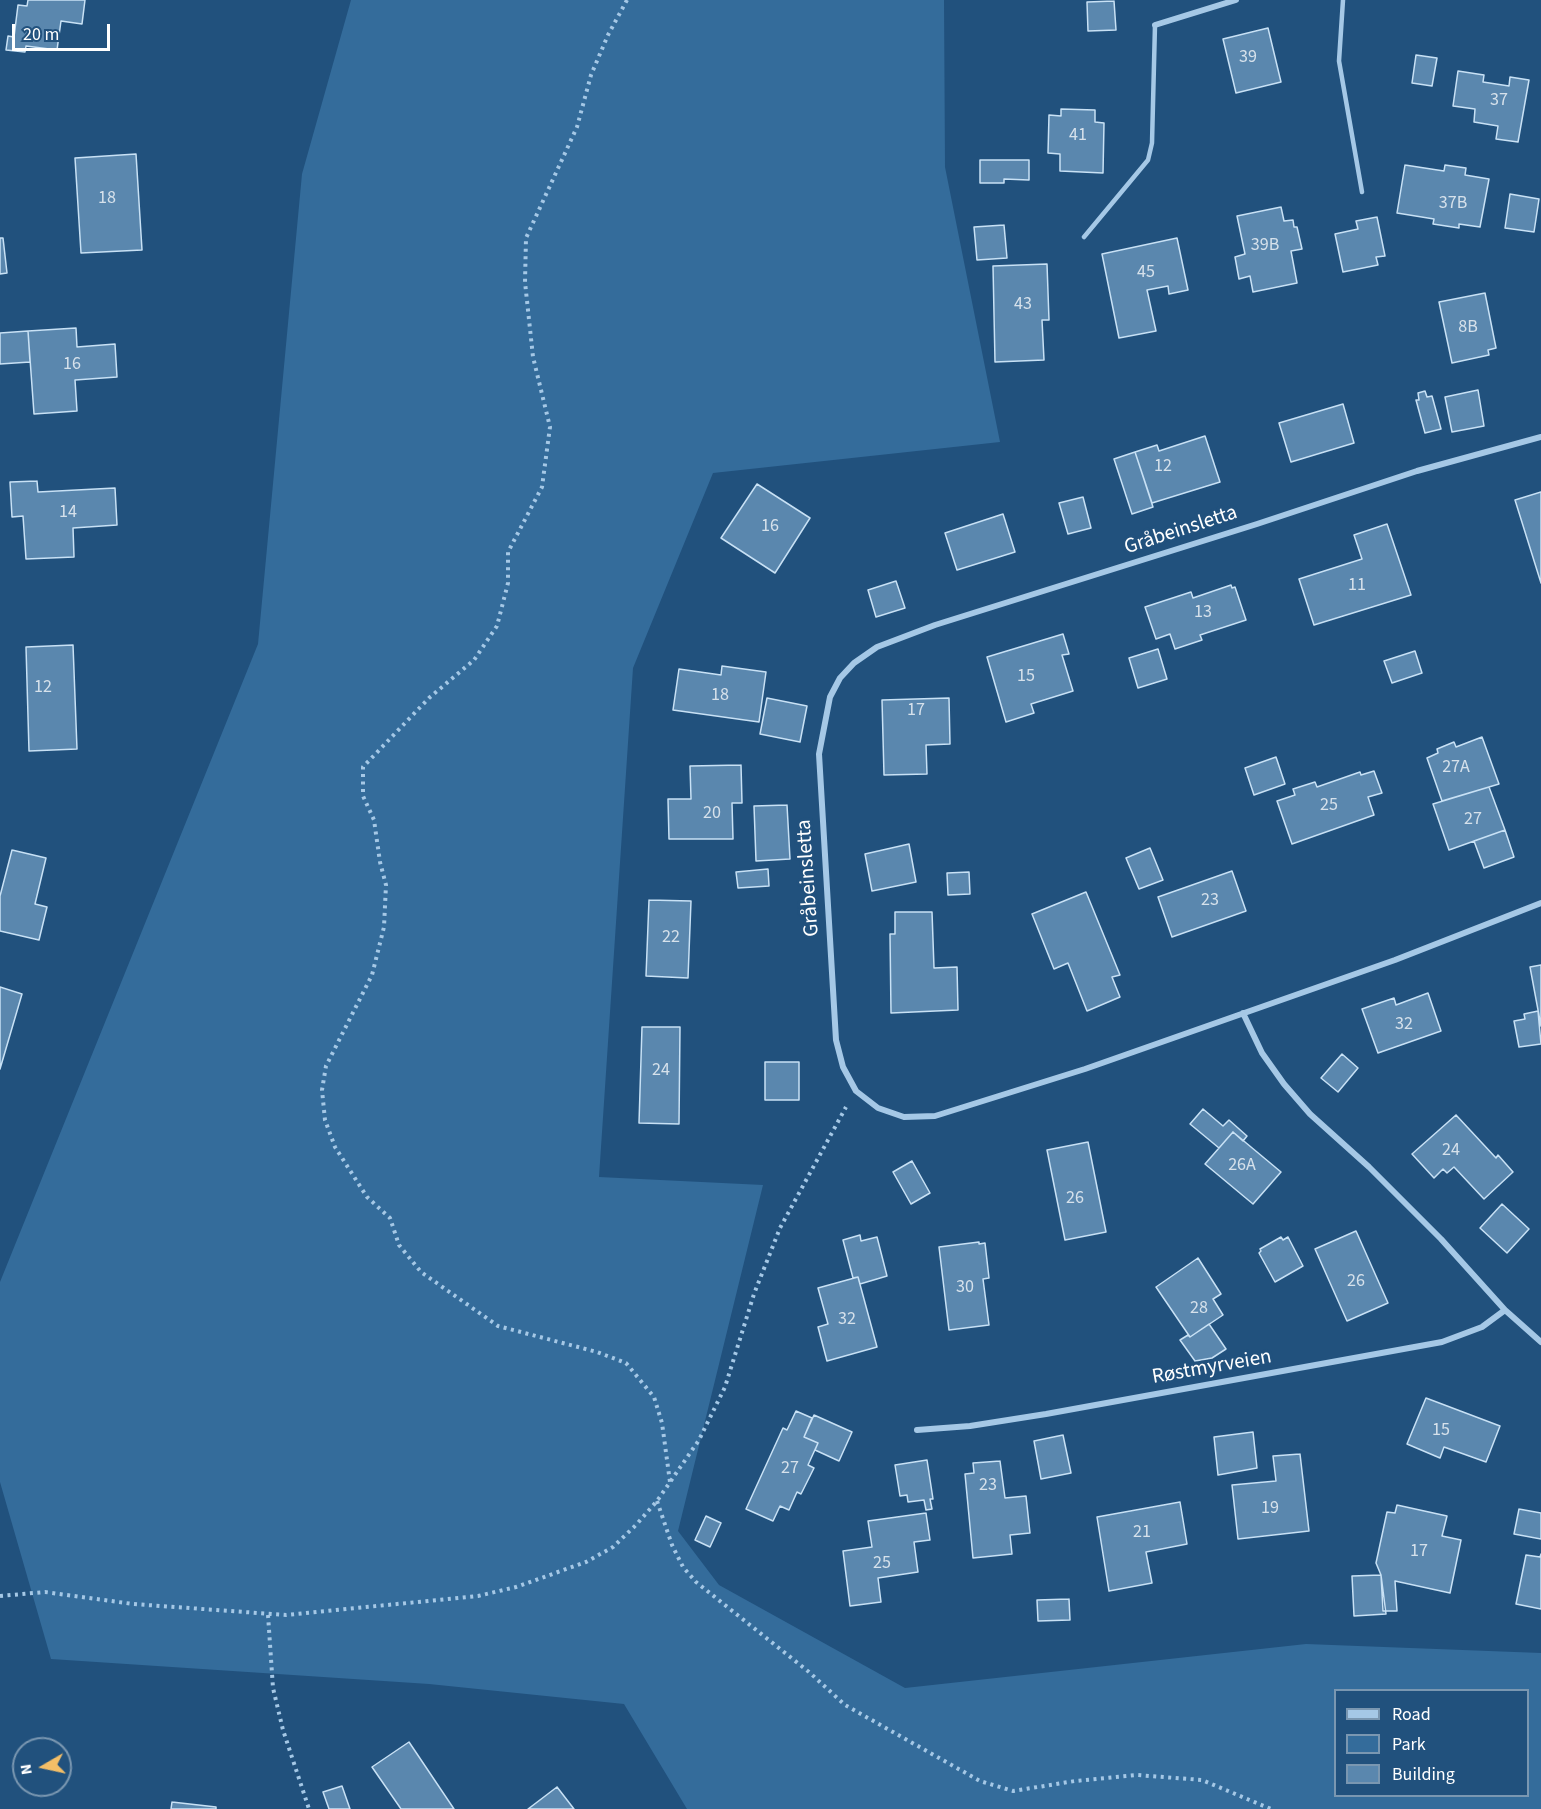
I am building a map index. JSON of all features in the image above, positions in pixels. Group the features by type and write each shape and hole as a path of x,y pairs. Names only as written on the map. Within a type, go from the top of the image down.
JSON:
{"street":[{"path":"1155,24 1233,0"},
{"name":"Gråbeinsletta","path":"1541,437 1417,471 1235,531 934,625 877,647 854,663 840,678 830,697 819,754 836,1040 843,1067 856,1091 878,1108 904,1117 935,1116 1085,1069 1395,960 1541,903"},
{"path":"1243,1013 1262,1053 1284,1084 1310,1114 1370,1167 1441,1239 1505,1310 1541,1342"},
{"name":"Røstmyrveien","path":"917,1430 970,1426 1046,1414 1442,1342 1482,1326 1505,1310"}],"lane":[{"path":"1343,0 1339,61 1362,192"},
{"path":"1084,237 1148,160 1152,143 1155,24"}],"path":[{"path":"627,0 608,35 591,75 577,127 526,238 525,282 533,357 550,427 542,487 508,552 508,583 497,626 474,660 429,698 363,767 363,796 374,820 380,862 387,885 384,927 372,975 326,1066 322,1090 325,1120 340,1157 366,1197 390,1218 399,1245 420,1272 498,1326 597,1352 626,1363 654,1397 662,1423 670,1482"},
{"path":"0,1596 45,1592 133,1604 268,1616 478,1596 516,1587 586,1562 613,1547 657,1501 699,1440 725,1387 754,1294 780,1228 856,1091"},
{"path":"657,1501 672,1545 683,1567 696,1582 809,1672 845,1705 980,1781 1013,1791 1075,1781 1137,1775 1202,1780 1271,1809"},
{"path":"268,1616 273,1688 282,1731 309,1809"}],"green space":[{"path":"351,0 944,0 945,167 1000,442 713,473 633,668 599,1177 763,1185 678,1531 719,1585 905,1688 1306,1644 1541,1653 1541,1809 687,1809 624,1704 429,1684 51,1659 0,1482 0,1282 258,644 302,174"}],"building":[{"path":"28,0 85,0 82,24 61,21 57,50 26,46 25,52 6,50 8,36 14,37 18,5 27,6"},
{"path":"1114,1 1116,30 1088,31 1087,2"},
{"path":"1268,28 1281,82 1236,93 1223,39"},
{"path":"1416,55 1437,58 1432,86 1412,83"},
{"path":"1458,71 1484,75 1483,82 1509,86 1510,77 1529,80 1518,142 1496,139 1498,126 1474,122 1475,109 1453,106"},
{"path":"1061,109 1095,110 1095,122 1104,123 1103,173 1060,171 1060,154 1048,153 1049,115 1061,116"},
{"path":"136,154 142,250 81,253 75,158"},
{"path":"980,160 1029,160 1029,180 1004,179 1004,183 980,183"},
{"path":"1405,165 1444,171 1445,165 1466,168 1465,175 1489,179 1480,227 1459,224 1459,228 1433,224 1434,219 1397,213"},
{"path":"1510,194 1539,199 1534,232 1505,228"},
{"path":"1281,207 1284,221 1293,220 1294,227 1297,227 1302,249 1291,251 1297,283 1253,292 1250,276 1239,279 1235,257 1245,254 1237,216"},
{"path":"1377,217 1385,256 1376,257 1378,265 1343,272 1335,234 1358,229 1356,221"},
{"path":"1004,225 1007,258 977,260 974,227"},
{"path":"0,238 3,238 7,273 0,274"},
{"path":"1177,238 1188,290 1169,294 1168,286 1147,290 1156,331 1119,338 1102,254"},
{"path":"1047,264 1049,320 1042,320 1044,360 995,362 993,266"},
{"path":"1485,293 1496,348 1488,350 1489,355 1452,363 1439,302"},
{"path":"76,328 77,347 115,344 117,377 75,380 77,411 34,414 28,331"},
{"path":"28,331 30,362 0,364 0,333"},
{"path":"1478,390 1484,426 1452,432 1445,397"},
{"path":"1425,391 1427,397 1432,396 1441,429 1425,433 1416,400 1419,400 1418,393"},
{"path":"1343,404 1354,443 1291,462 1279,423"},
{"path":"1205,436 1220,482 1152,503 1135,452 1157,445 1159,451"},
{"path":"1135,452 1153,507 1132,514 1114,459"},
{"path":"37,481 38,492 115,488 117,525 73,528 74,557 26,559 23,516 12,517 10,482"},
{"path":"757,484 810,518 775,573 721,538"},
{"path":"1541,492 1541,583 1515,500"},
{"path":"1083,497 1091,528 1068,534 1059,503"},
{"path":"1003,514 1015,552 957,570 945,533"},
{"path":"1387,524 1411,595 1314,625 1299,579 1362,559 1354,535"},
{"path":"896,581 905,608 876,617 868,590"},
{"path":"1231,585 1232,588 1235,587 1246,620 1200,635 1202,640 1175,649 1170,634 1156,639 1145,607 1191,592 1193,598"},
{"path":"1063,634 1069,654 1062,655 1073,691 1031,704 1034,713 1006,722 987,657"},
{"path":"73,645 77,749 29,751 26,647"},
{"path":"1158,649 1167,679 1138,688 1129,658"},
{"path":"1415,651 1422,673 1392,683 1384,661"},
{"path":"722,666 766,672 759,722 673,710 679,669 721,675"},
{"path":"767,698 807,706 800,742 760,734"},
{"path":"949,698 950,744 926,745 927,774 884,775 882,700"},
{"path":"1482,737 1499,784 1442,801 1427,758 1438,753 1437,749 1454,742 1456,747"},
{"path":"1276,757 1285,784 1254,795 1245,768"},
{"path":"741,765 742,803 732,803 733,839 669,839 668,799 691,799 690,766"},
{"path":"1374,771 1382,793 1368,797 1374,815 1292,844 1277,801 1295,795 1293,789 1315,782 1317,787 1360,772 1361,775"},
{"path":"1489,787 1505,830 1449,850 1433,804"},
{"path":"787,805 790,859 756,861 754,806"},
{"path":"1505,830 1514,857 1484,868 1474,841"},
{"path":"909,844 916,882 872,891 865,854"},
{"path":"1150,848 1163,880 1139,889 1126,858"},
{"path":"12,850 46,858 35,904 47,907 39,940 0,931 0,896"},
{"path":"768,869 769,886 738,888 736,872"},
{"path":"1232,871 1246,911 1172,937 1158,897"},
{"path":"969,872 970,894 948,895 947,873"},
{"path":"1086,892 1120,975 1112,977 1120,997 1087,1011 1068,963 1054,969 1032,914"},
{"path":"649,900 691,901 688,978 646,976"},
{"path":"895,912 932,912 934,968 957,967 958,1010 891,1013 890,934 895,934"},
{"path":"1541,965 1541,1026 1530,967"},
{"path":"0,987 22,994 0,1069"},
{"path":"1428,993 1441,1031 1378,1053 1362,1009 1394,998 1396,1005"},
{"path":"1538,1011 1541,1044 1519,1047 1514,1021 1525,1019 1524,1014"},
{"path":"642,1027 680,1027 679,1124 639,1123"},
{"path":"1342,1054 1358,1068 1338,1092 1321,1078"},
{"path":"765,1062 799,1062 799,1100 765,1100"},
{"path":"1203,1109 1223,1126 1229,1120 1247,1136 1243,1141 1233,1132 1219,1148 1190,1124"},
{"path":"1456,1115 1496,1158 1498,1155 1513,1172 1484,1199 1454,1167 1447,1173 1443,1169 1434,1178 1412,1154"},
{"path":"1233,1132 1281,1172 1253,1204 1205,1164"},
{"path":"1088,1142 1106,1232 1065,1240 1047,1150"},
{"path":"912,1161 930,1193 911,1204 893,1172"},
{"path":"1502,1204 1529,1229 1507,1253 1480,1228"},
{"path":"1356,1231 1388,1303 1347,1321 1315,1249"},
{"path":"860,1235 861,1241 877,1237 887,1276 860,1284 858,1277 853,1278 843,1240"},
{"path":"1281,1237 1283,1240 1288,1237 1303,1266 1275,1282 1259,1253 1260,1249"},
{"path":"979,1242 979,1244 985,1243 989,1278 983,1279 989,1325 949,1330 939,1247"},
{"path":"1198,1258 1221,1294 1213,1299 1223,1315 1190,1337 1156,1287"},
{"path":"858,1277 877,1347 827,1361 818,1327 828,1324 818,1288"},
{"path":"1209,1324 1226,1349 1212,1358 1195,1361 1180,1340 1188,1335 1190,1337"},
{"path":"1426,1398 1500,1426 1486,1462 1444,1447 1440,1458 1407,1444"},
{"path":"796,1411 812,1418 804,1437 818,1443 808,1465 814,1468 801,1494 797,1492 789,1510 780,1506 773,1521 746,1509 783,1428 787,1430"},
{"path":"814,1415 852,1432 839,1461 815,1450 818,1443 804,1437"},
{"path":"1253,1432 1257,1468 1218,1475 1214,1437"},
{"path":"1063,1435 1071,1473 1041,1479 1034,1441"},
{"path":"1300,1454 1309,1531 1238,1539 1232,1485 1276,1481 1273,1456"},
{"path":"927,1460 933,1499 930,1499 932,1509 926,1510 924,1500 908,1502 907,1495 900,1496 895,1465"},
{"path":"1000,1461 1005,1498 1026,1496 1030,1533 1010,1535 1012,1554 973,1558 965,1474 974,1473 973,1463"},
{"path":"1180,1502 1187,1544 1146,1552 1152,1583 1109,1591 1097,1517"},
{"path":"1397,1505 1447,1516 1442,1536 1461,1540 1450,1593 1395,1581 1397,1611 1383,1611 1381,1575 1376,1563 1387,1512 1395,1513"},
{"path":"1519,1509 1541,1513 1541,1539 1514,1534"},
{"path":"926,1513 930,1540 914,1542 918,1572 878,1578 881,1602 850,1606 843,1551 872,1547 868,1521"},
{"path":"706,1516 721,1523 710,1547 695,1540"},
{"path":"1541,1554 1541,1609 1516,1604 1526,1555 1540,1557"},
{"path":"1381,1575 1386,1614 1354,1616 1352,1576"},
{"path":"1069,1599 1070,1620 1038,1621 1037,1600"},
{"path":"409,1742 454,1809 401,1809 372,1767"},
{"path":"342,1786 350,1809 329,1809 323,1792"},
{"path":"557,1787 574,1809 528,1809"},
{"path":"172,1802 216,1807 216,1809 171,1809"}]}
